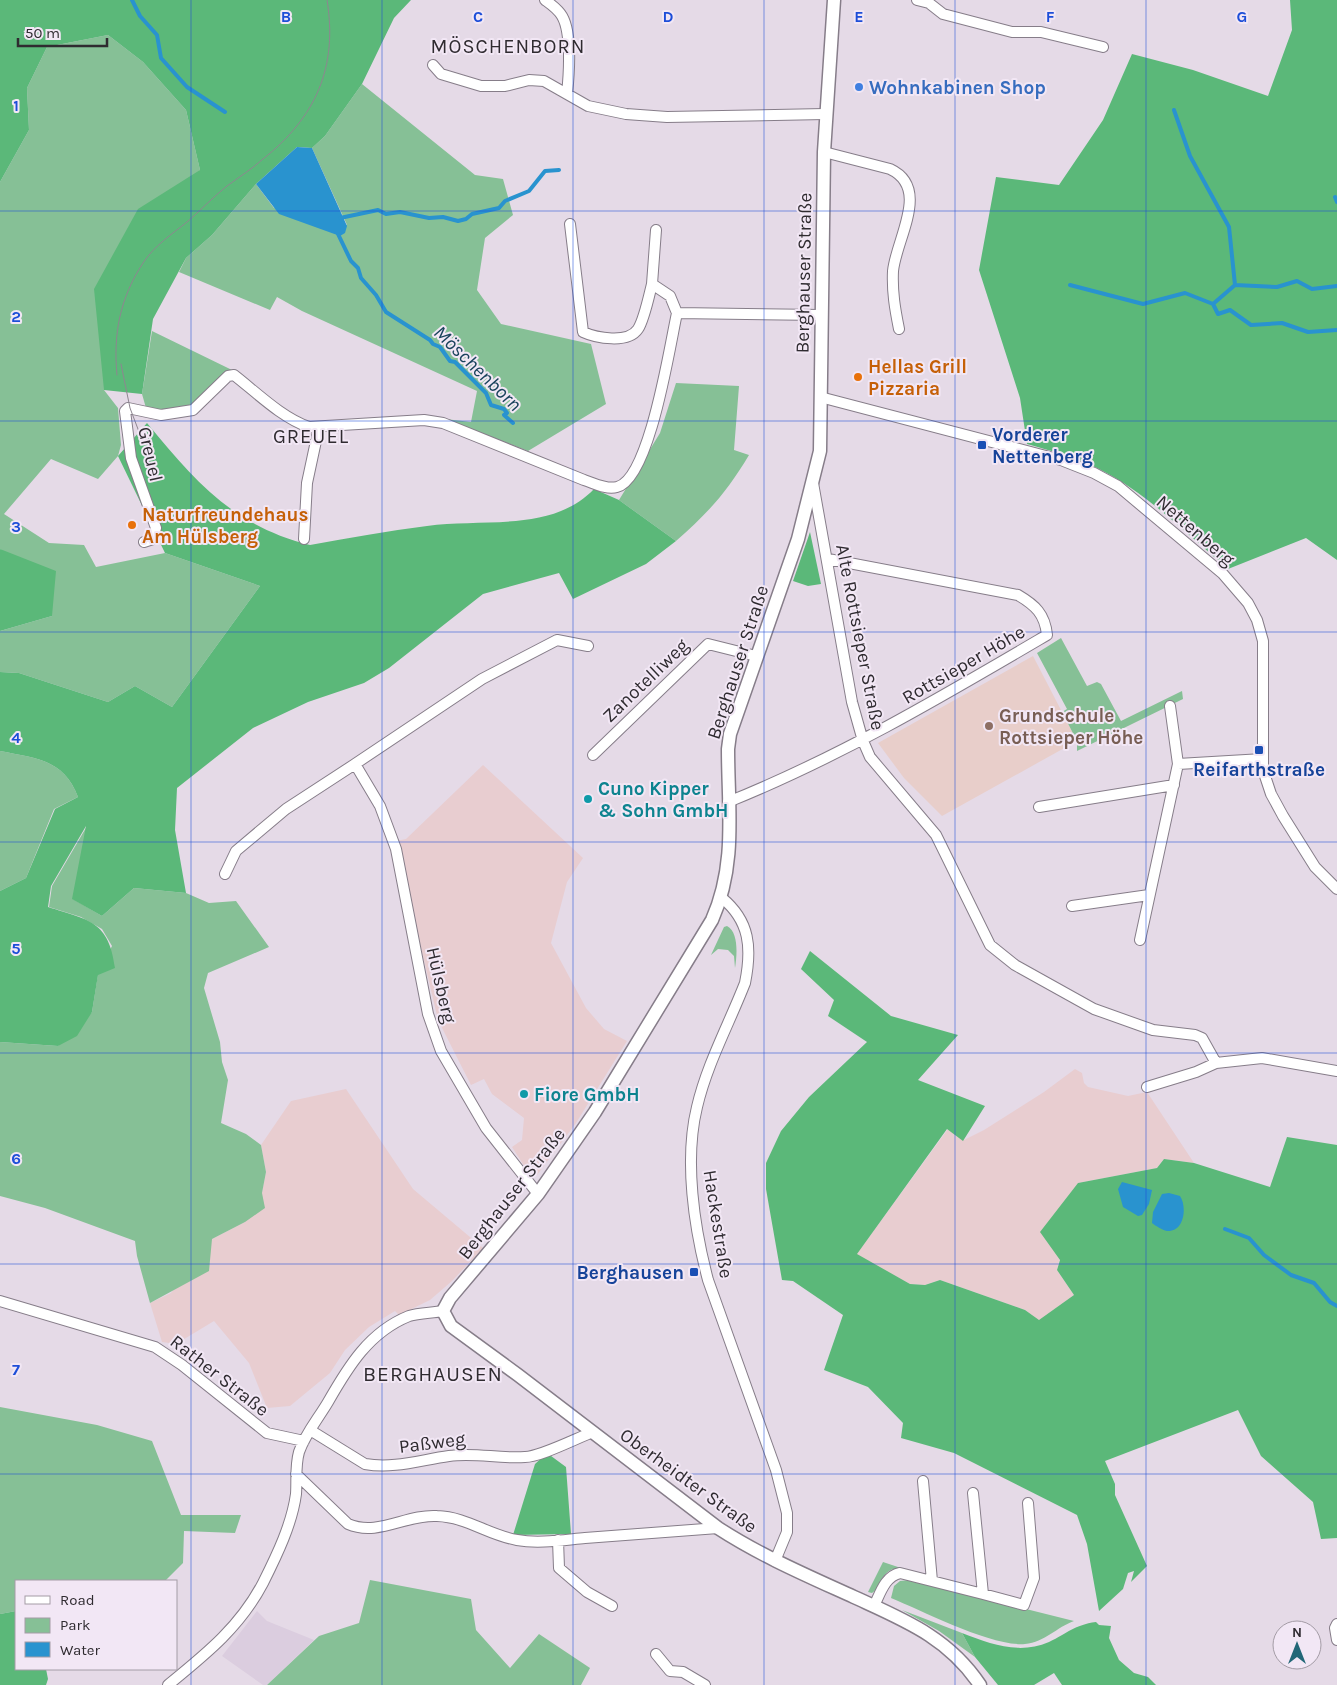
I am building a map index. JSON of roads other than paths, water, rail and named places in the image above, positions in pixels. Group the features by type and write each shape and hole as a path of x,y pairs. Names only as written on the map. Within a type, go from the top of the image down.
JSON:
{"street":[{"path":"545,0 556,7 565,23 568,50 567,94"},
{"name":"Berghauser Straße","path":"443,1311 450,1298 538,1194 595,1112 712,920 722,898 729,861 730,734 798,539 813,483 822,438 820,397 825,114 834,0"},
{"path":"917,0 929,3 944,14 1012,32 1041,32 1103,47"},
{"path":"433,65 441,74 481,86 505,86 529,80 544,82 588,106 626,114 659,117 825,114"},
{"path":"824,152 890,168 904,178 908,184 910,192 909,205 893,270 892,294 899,329"},
{"path":"570,224 583,332 595,337 627,337 638,329 652,284 656,230"},
{"path":"652,284 670,296 677,313 821,315"},
{"name":"Greuel","path":"144,542 153,539 156,528 131,458 125,411 128,408 161,415 193,410 228,376 234,375 300,424 319,427 424,420 450,426 584,480 606,487 620,486 629,478 649,440 677,313"},
{"name":"Nettenberg","path":"820,397 1061,460 1086,469 1118,486 1223,574 1248,603 1257,620 1264,650 1263,770 1271,794 1315,867 1337,889"},
{"path":"304,539 307,483 319,427"},
{"name":"Alte Rottsieper Straße","path":"813,483 852,702 863,741 870,757 936,835 990,945 1002,956 1048,985 1118,1019 1159,1032 1195,1035 1202,1038 1216,1063"},
{"name":"Rottsieper Höhe","path":"728,802 766,787 863,741 1047,636 1046,624 1042,614 1018,595 828,559"},
{"path":"225,874 236,851 286,809 482,678 557,640 588,646"},
{"name":"Zanotelliweg","path":"593,755 708,644 756,656"},
{"path":"1140,940 1178,764 1170,706"},
{"path":"1178,764 1263,759"},
{"name":"Hülsberg","path":"355,764 380,806 396,849 428,1014 440,1051 486,1128 538,1194"},
{"path":"1039,807 1174,785"},
{"path":"1072,906 1149,894"},
{"name":"Hackestraße","path":"722,898 736,910 744,926 747,969 744,983 706,1077 697,1106 691,1138 692,1175 700,1244 708,1280 776,1470 787,1513 787,1532 775,1560"},
{"path":"1147,1087 1196,1072 1216,1063 1262,1058 1337,1071"},
{"name":"Rather Straße","path":"0,1301 155,1347 182,1365 266,1433 304,1441"},
{"path":"168,1685 215,1647 249,1608 263,1582 288,1523 296,1494 297,1463 304,1441 351,1363 382,1330 411,1316 443,1311"},
{"name":"Oberheidter Straße","path":"443,1311 451,1326 718,1528 741,1544 874,1606 936,1638 962,1661 980,1685"},
{"name":"Paßweg","path":"310,1430 366,1464 376,1466 406,1465 469,1454 527,1457 593,1432"},
{"path":"296,1474 348,1524 358,1528 371,1529 435,1515 456,1518 472,1523 489,1532 518,1540 558,1540 718,1528"},
{"path":"923,1480 932,1581"},
{"path":"973,1493 984,1594"},
{"path":"874,1606 886,1582 895,1574 932,1581 1024,1605 1034,1578 1028,1503"},
{"path":"558,1540 559,1568 587,1592 612,1606"},
{"path":"1336,1626 1337,1640"},
{"path":"656,1654 670,1671 682,1672 704,1685"}],"water":[{"path":"297,147 312,148 347,226 345,233 340,236 279,214 256,184"},
{"path":"1122,1182 1152,1190 1149,1204 1142,1215 1138,1216 1123,1207 1118,1189"},
{"path":"1169,1193 1180,1196 1184,1212 1178,1227 1167,1231 1152,1223 1153,1212 1162,1194"}],"waterway":[{"name":"Möschenborn","path":"132,0 140,16 157,35 161,58 187,87 225,112"},
{"path":"1174,110 1190,156 1229,227 1235,285"},
{"path":"340,218 378,210 386,214 400,212 429,218 443,217 458,221 466,219 472,214 499,208 505,201 529,191 545,171 559,170"},
{"path":"1335,197 1337,202"},
{"name":"Möschenborn","path":"338,234 351,261 358,268 361,278 376,295 386,312 440,347 450,361 455,362 486,393 491,405 504,409 507,413 504,415 513,423"},
{"path":"1070,285 1143,304 1185,293 1213,304 1235,285 1277,287 1297,281 1312,289 1337,286"},
{"path":"1213,304 1218,314 1230,310 1251,325 1282,323 1308,332 1337,330"},
{"path":"1225,1229 1249,1238 1264,1255 1291,1275 1314,1283 1330,1302 1337,1306"}],"tram line":[{"path":"117,375 116,345 120,317 129,290 143,263 163,241 222,190 281,143 297,126 309,108 319,89 326,69 330,24 327,0"},
{"path":"121,364 130,408 141,437"}],"place":[{"name":"Wohnkabinen Shop","path":"859,87"},
{"name":"Hellas Grill Pizzaria","path":"858,377"},
{"name":"Vorderer Nettenberg","path":"982,445"},
{"name":"Naturfreundehaus Am Hülsberg","path":"132,525"},
{"name":"Grundschule Rottsieper Höhe","path":"989,726"},
{"name":"Reifarthstraße","path":"1259,750"},
{"name":"Cuno Kipper & Sohn GmbH","path":"588,799"},
{"name":"Fiore GmbH","path":"524,1094"},
{"name":"Berghausen","path":"694,1272"}],"district":[{"name":"MÖSCHENBORN","path":"508,46"},
{"name":"GREUEL","path":"311,436"},
{"name":"BERGHAUSEN","path":"433,1374"}]}
